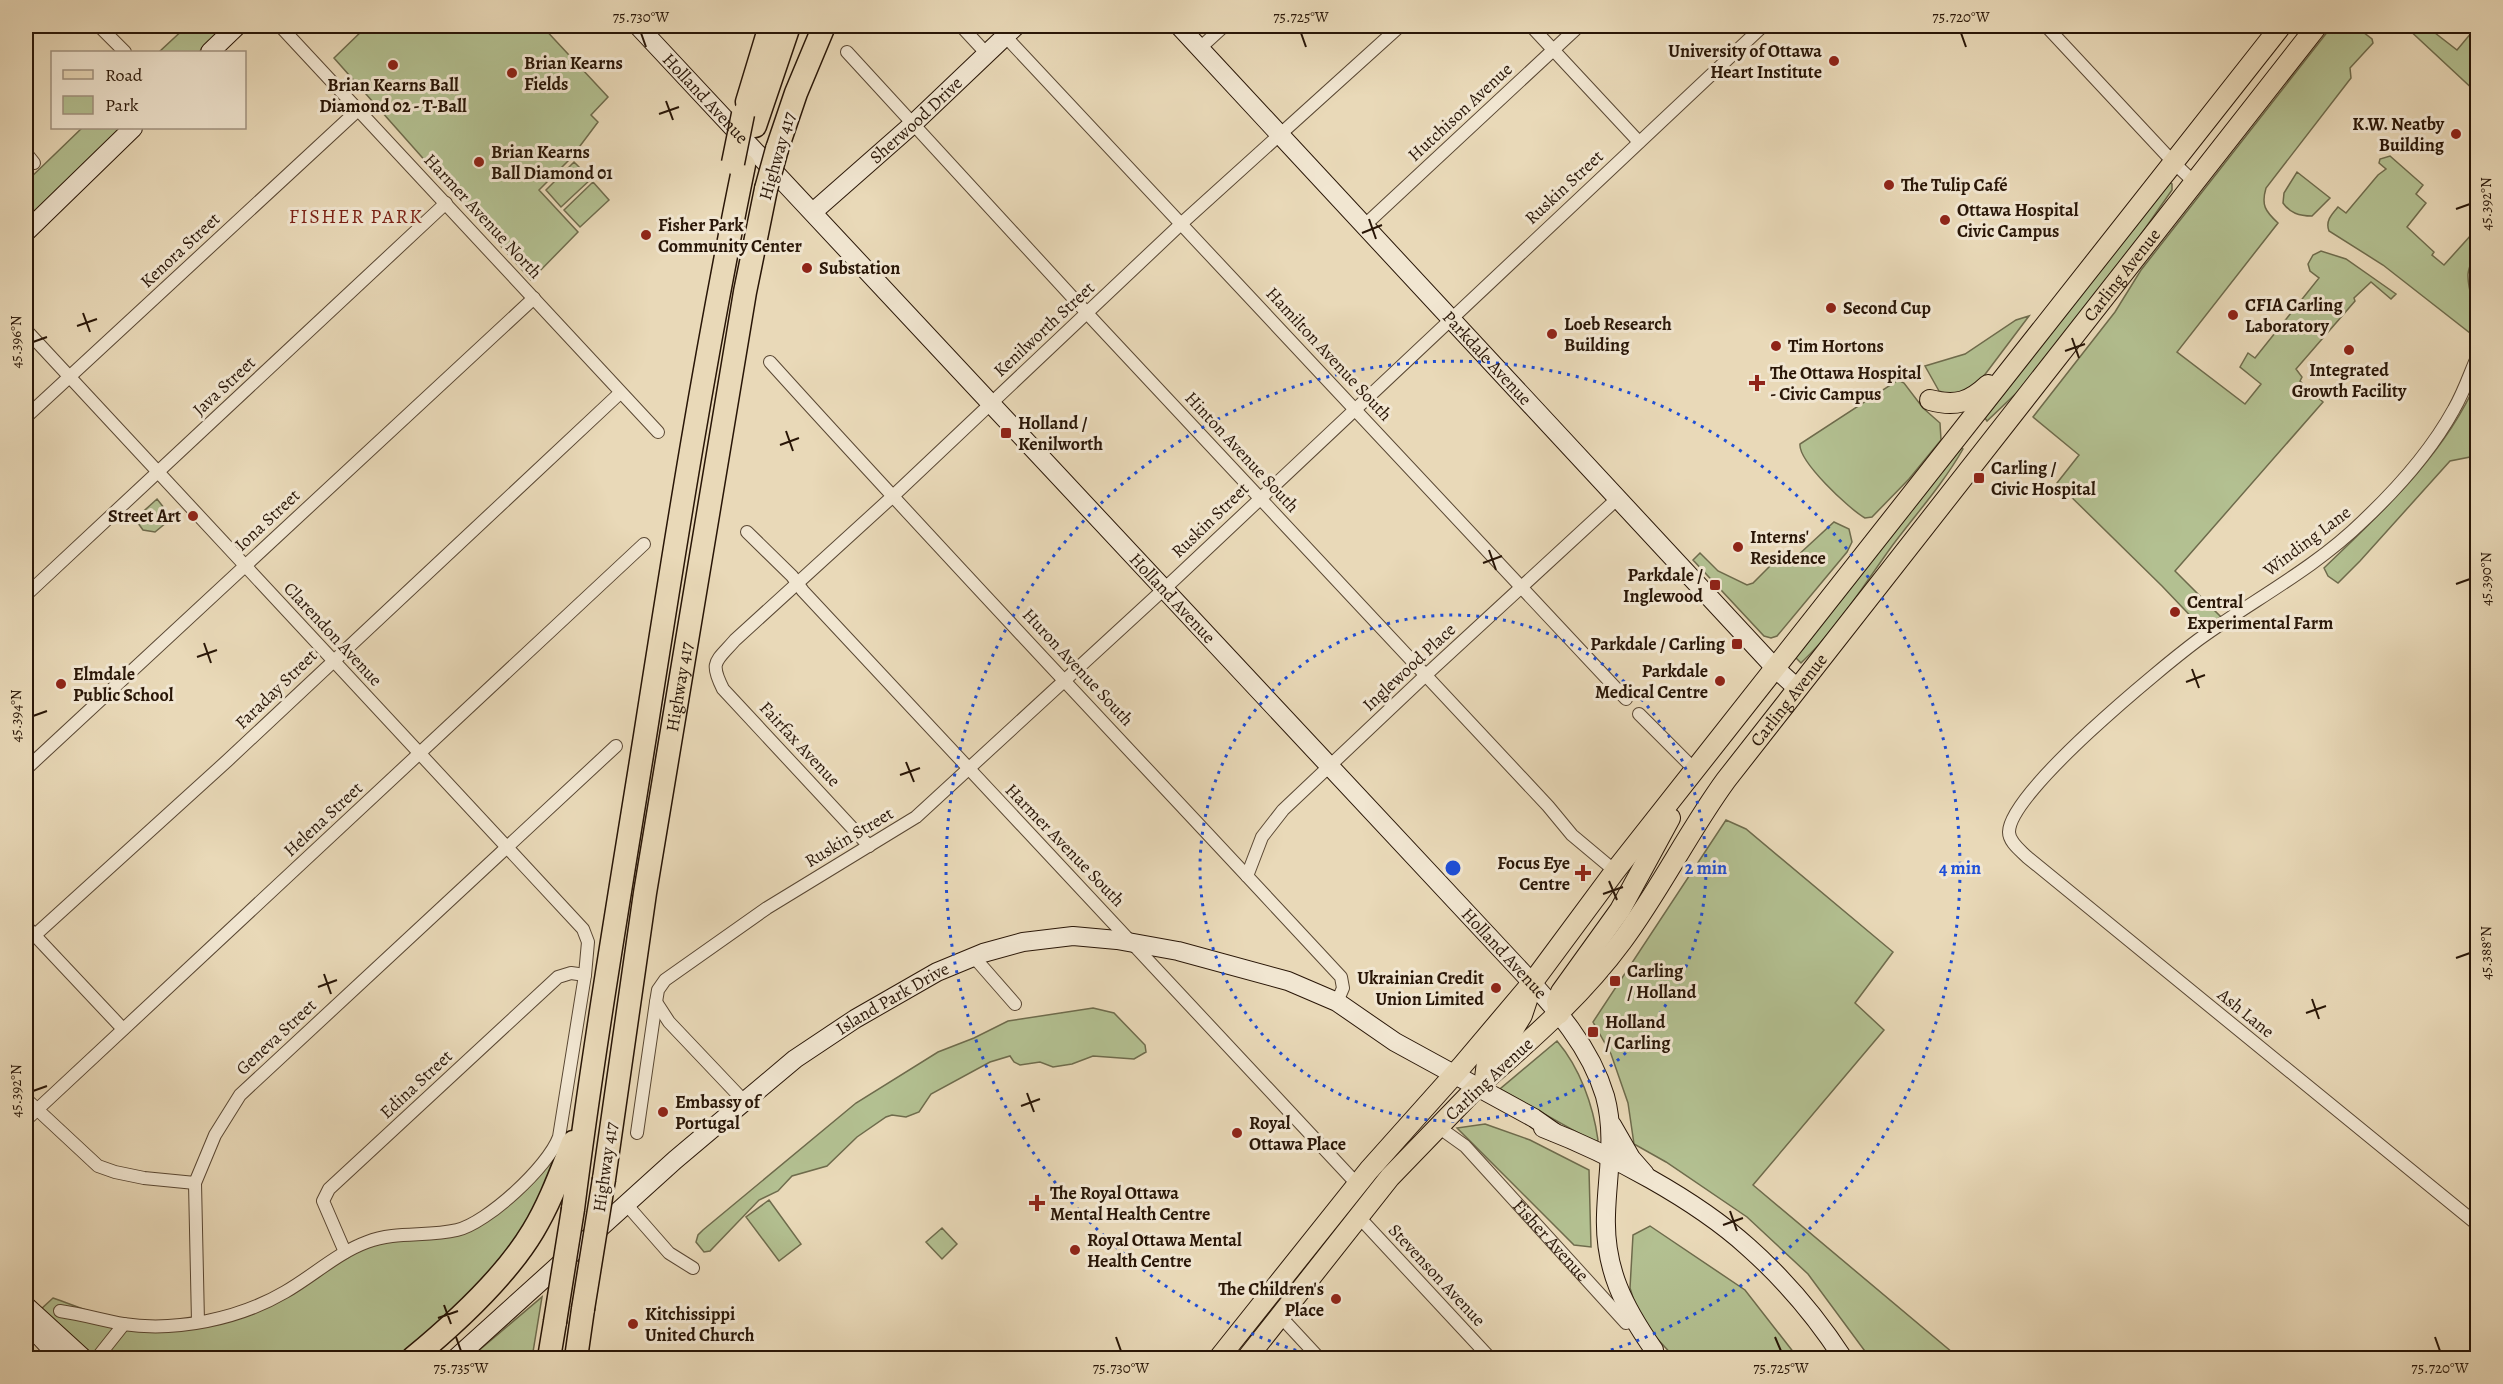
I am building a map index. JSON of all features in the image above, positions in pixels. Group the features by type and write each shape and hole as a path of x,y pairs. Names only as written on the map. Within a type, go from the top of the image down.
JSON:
{"highway":[{"path":"549,1359 573,1209 586,1104 738,164 770,26"},
{"path":"749,120 789,26"},
{"name":"Highway 417","path":"576,1359 645,893 745,292 766,189 777,149 796,93 824,26"},
{"path":"796,93 839,26"},
{"path":"412,1359 489,1286 525,1243 557,1183 586,1104"}],"main road":[{"path":"211,51 237,26"},
{"name":"Holland Avenue","path":"638,26 1559,1014 1589,1058 1605,1097 1610,1121 1611,1159 1606,1216 1600,1238 1603,1276 1611,1298 1626,1323"},
{"name":"Parkdale Avenue","path":"1179,26 1617,499 1776,669 1797,688"},
{"name":"Carling Avenue","path":"1247,1359 1390,1177 1477,1087 1559,1014 1622,942 1704,812 1797,688 2317,26"},
{"name":"Carling Avenue","path":"1219,1359 1357,1184 1532,983 1615,871 1696,771 2173,162 2274,28"},
{"name":"Sherwood Drive","path":"813,212 913,124 1010,31"},
{"path":"26,232 132,129"},
{"path":"1930,400 1953,404 1972,399 2026,350"},
{"path":"1559,1014 1557,1002 1561,992 1620,910 1696,771"},
{"name":"Island Park Drive","path":"448,1359 478,1336 743,1100 795,1059 906,988 973,956 1023,942 1061,937 1102,938 1178,951 1273,976 1337,1002 1395,1042 1409,1057 1450,1079 1477,1087 1505,1113 1554,1132 1611,1159 1695,1207 1749,1248 1801,1301 1843,1359"},
{"path":"1477,1087 1487,1062 1522,1015 1532,983"},
{"path":"1610,1121 1631,1158 1652,1182"},
{"name":"Holland Avenue","path":"1606,1216 1611,1265 1617,1288 1630,1315 1658,1354"},
{"path":"1277,1285 1294,1299"},
{"path":"26,1306 84,1359"},
{"path":"26,1322 60,1359"},
{"name":"Fisher Avenue","path":"1626,1323 1658,1354"},
{"name":"Island Park Drive","path":"456,1359 478,1336"}],"street":[{"path":"99,26 124,51"},
{"name":"Harmer Avenue North","path":"280,26 658,432"},
{"path":"961,26 986,53"},
{"path":"1200,48 1224,26"},
{"name":"Kenilworth Street","path":"716,662 735,640 892,497 1182,224 1400,26"},
{"path":"1531,26 1639,142"},
{"name":"Hutchison Avenue","path":"1365,225 1579,26"},
{"name":"Ruskin Street","path":"637,1133 658,990 665,980 767,908 916,818 1763,26"},
{"path":"2046,26 2194,182"},
{"name":"Hamilton Avenue South","path":"1010,31 1182,224 1626,699"},
{"name":"Hinton Avenue South","path":"847,52 1088,314 1426,674 1548,806 1568,831 1615,871"},
{"name":"Kenora Street","path":"26,417 359,109"},
{"name":"Java Street","path":"26,595 446,203"},
{"name":"Iona Street","path":"26,769 534,298"},
{"name":"Clarendon Avenue","path":"26,330 508,848 586,933 588,942 561,1128 556,1145 546,1159 493,1210 469,1226 450,1231 391,1236 369,1241 345,1252 273,1298 246,1309 198,1322 167,1325 124,1324 60,1311"},
{"name":"Winding Lane","path":"2012,818 2044,777 2111,711 2197,641 2325,555 2362,522 2405,479 2435,439 2455,409 2478,355"},
{"name":"Huron Avenue South","path":"770,362 892,497 1066,680 1343,980 1343,988 1337,1002"},
{"name":"Faraday Street","path":"34,936 219,768 620,393"},
{"name":"Inglewood Place","path":"1247,876 1262,837 1283,810 1426,674 1617,499"},
{"name":"Harmer Avenue South","path":"747,532 798,583 968,769 1135,943 1357,1184"},
{"name":"Helena Street","path":"26,1120 644,544"},
{"name":"Fairfax Avenue","path":"716,662 714,669 723,689 869,846"},
{"path":"1639,714 1696,771"},
{"name":"Geneva Street","path":"198,1322 195,1183 215,1135 240,1095 616,746"},
{"name":"Ash Lane","path":"2012,818 2010,836 2027,857 2478,1225"},
{"path":"26,926 123,1029"},
{"path":"973,956 1015,1004"},
{"name":"Edina Street","path":"345,1252 323,1201 329,1189 558,978 571,973 585,975"},
{"path":"656,1002 669,1022 743,1100"},
{"path":"26,1099 98,1166 144,1178 195,1183"},
{"name":"Fisher Avenue","path":"1437,1126 1465,1146 1626,1323"},
{"path":"626,1204 662,1246 693,1268"},
{"name":"Stevenson Avenue","path":"1358,1216 1490,1359"},
{"path":"1280,1316 1319,1359"},
{"path":"97,1359 124,1324"}],"green space":[{"path":"187,26 226,26 200,51 160,51"},
{"name":"FISHER PARK","path":"367,26 542,26 608,97 591,115 598,122 571,158 539,190 578,232 531,280 334,58"},
{"path":"2332,26 2355,26 2372,39 2373,43 2350,68 2351,78 2266,188 2265,207 2278,223 2177,352 2245,404 2261,384 2240,367 2248,353 2255,358 2319,278 2310,271 2308,264 2313,255 2321,251 2346,259 2396,294 2391,299 2371,282 2354,298 2355,301 2296,369 2302,377 2300,381 2323,402 2175,571 2222,618 2204,630 2057,483 2079,455 2033,417 2115,312 2141,270"},
{"path":"2405,26 2426,26 2457,50 2477,26 2477,93"},
{"path":"81,129 121,129 26,221 26,182"},
{"path":"2390,156 2423,185 2416,194 2426,203 2407,227 2434,252 2432,255 2444,265 2472,234 2475,239 2476,249 2469,269 2468,281 2477,326 2470,333 2383,265 2329,231 2329,221 2338,207 2346,213 2378,175 2386,169 2379,163 2380,159"},
{"path":"574,162 591,179 561,207 546,190"},
{"path":"2297,172 2330,198 2312,216 2295,213 2283,203 2284,193"},
{"path":"593,182 609,200 580,227 564,210"},
{"path":"2169,182 2172,184 2172,190 2128,253 2028,382 1987,421 1985,418"},
{"path":"2029,316 1974,389 1951,395 1939,391 1925,366 1965,354 2016,320"},
{"path":"1898,380 1904,383 1923,408 1940,423 1941,440 1909,479 1872,517 1865,518 1815,473 1802,452 1800,444"},
{"path":"2477,381 2477,447 2470,457 2450,461 2338,583 2328,576 2324,568 2410,482 2429,458 2447,434"},
{"path":"1961,448 1963,449 1947,474 1849,607 1801,663 1795,657"},
{"path":"157,499 172,518 155,532 143,530 135,519"},
{"path":"1834,522 1849,529 1852,542 1847,552 1777,636 1771,638 1764,636 1693,560 1700,553 1718,571 1747,585 1753,583 1782,554 1795,558"},
{"path":"1726,820 1746,829 1893,952 1855,1003 1884,1030 1753,1185 1959,1358 1870,1358 1808,1274 1747,1217 1666,1162 1634,1144 1628,1103 1611,1054 1593,1022"},
{"path":"1093,1008 1114,1013 1145,1045 1146,1052 1134,1059 1093,1056 1072,1064 1053,1067 1040,1062 1020,1065 1010,1056 990,1062 931,1094 919,1112 906,1117 892,1115 886,1117 857,1137 827,1166 792,1176 778,1191 759,1200 710,1251 704,1252 696,1242 703,1230 856,1103 938,1052 1008,1021"},
{"path":"1557,1041 1579,1075 1589,1100 1596,1127 1598,1140 1596,1143 1500,1089"},
{"path":"1485,1124 1530,1140 1589,1170 1591,1247 1574,1245 1457,1128"},
{"path":"552,1147 556,1162 551,1178 506,1260 407,1358 94,1358 40,1310 53,1298 109,1317 130,1320 172,1321 214,1315 235,1309 273,1293 339,1251 381,1240 451,1227 483,1213 510,1192"},
{"path":"769,1200 801,1244 779,1261 746,1217"},
{"path":"1650,1226 1745,1290 1798,1358 1675,1358 1640,1320 1630,1288 1633,1235"},
{"path":"942,1228 957,1244 942,1259 926,1242"},
{"path":"542,1297 532,1358 470,1358"}],"place":[{"name":"University of Ottawa Heart Institute","path":"1834,61"},
{"name":"Brian Kearns Ball Diamond 02 - T-Ball","path":"393,65"},
{"name":"Brian Kearns Fields","path":"512,73"},
{"name":"K.W. Neatby Building","path":"2456,134"},
{"name":"Brian Kearns Ball Diamond 01","path":"479,162"},
{"name":"The Tulip Café","path":"1889,185"},
{"name":"Ottawa Hospital Civic Campus","path":"1945,220"},
{"name":"Fisher Park Community Center","path":"646,235"},
{"name":"Substation","path":"807,268"},
{"name":"Second Cup","path":"1831,308"},
{"name":"CFIA Carling Laboratory","path":"2233,315"},
{"name":"Loeb Research Building","path":"1552,334"},
{"name":"Tim Hortons","path":"1776,346"},
{"name":"Integrated Growth Facility","path":"2349,350"},
{"name":"The Ottawa Hospital - Civic Campus","path":"1757,383"},
{"name":"Holland / Kenilworth","path":"1006,433"},
{"name":"Carling / Civic Hospital","path":"1979,478"},
{"name":"Street Art","path":"193,516"},
{"name":"Interns' Residence","path":"1738,547"},
{"name":"Parkdale / Inglewood","path":"1715,585"},
{"name":"Central Experimental Farm","path":"2175,612"},
{"name":"Parkdale / Carling","path":"1737,644"},
{"name":"Parkdale Medical Centre","path":"1720,681"},
{"name":"Elmdale Public School","path":"61,684"},
{"name":"Focus Eye Centre","path":"1583,873"},
{"name":"Carling / Holland","path":"1615,981"},
{"name":"Ukrainian Credit Union Limited","path":"1496,988"},
{"name":"Holland / Carling","path":"1593,1032"},
{"name":"Embassy of Portugal","path":"663,1112"},
{"name":"Royal Ottawa Place","path":"1237,1133"},
{"name":"The Royal Ottawa Mental Health Centre","path":"1037,1203"},
{"name":"Royal Ottawa Mental Health Centre","path":"1075,1250"},
{"name":"The Children's Place","path":"1336,1299"},
{"name":"Kitchissippi United Church","path":"633,1324"}],"district":[{"name":"FISHER PARK","path":"356,216"}]}
